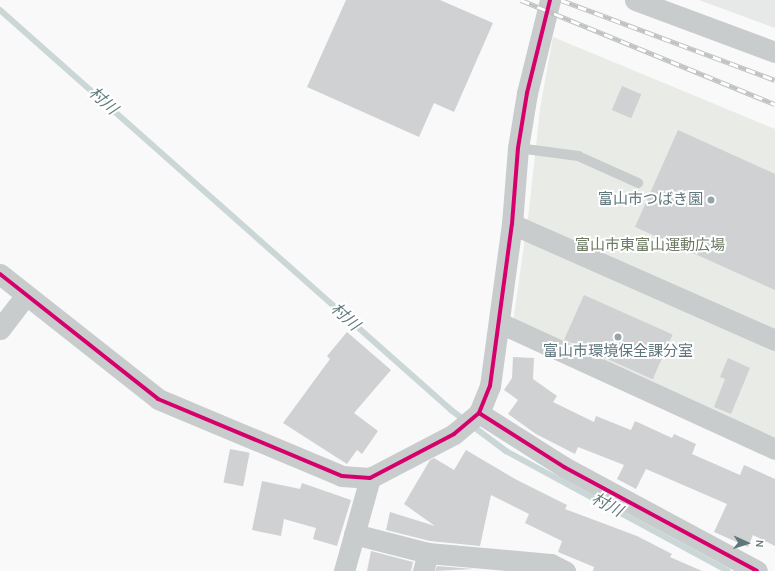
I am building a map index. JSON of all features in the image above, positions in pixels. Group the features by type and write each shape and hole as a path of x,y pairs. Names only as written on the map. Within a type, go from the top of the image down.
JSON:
{"street":[{"path":"0,274 158,399 342,476 370,478 457,432 478,413 490,386 500,323 512,224 518,148 527,94 550,0"},
{"path":"635,0 775,52"},
{"path":"512,224 775,340"},
{"path":"0,329 26,295"},
{"path":"500,323 775,449"},
{"path":"478,413 564,467 757,571"},
{"path":"344,571 370,478"},
{"path":"354,534 425,562 551,564 565,571"}],"lane":[{"path":"518,148 578,156 638,183"}],"shaded area":[{"path":"699,0 775,0 775,28"}],"green space":[{"name":"富山市東富山運動広場","path":"553,37 775,129 775,443 513,322 529,210 540,109"}],"building":[{"path":"346,0 440,0 493,23 454,112 434,103 419,137 307,87"},
{"path":"622,86 641,94 631,118 612,110"},
{"name":"富山市つばき園","path":"678,130 775,174 775,290 635,227"},
{"name":"富山市環境保全課分室","path":"584,295 673,334 653,379 564,340"},
{"path":"347,332 391,370 354,413 378,431 362,454 357,450 347,464 283,423 330,359 327,356"},
{"path":"513,357 534,358 533,379 557,396 553,402 594,422 596,416 631,430 635,421 672,438 674,434 696,444 692,454 740,475 744,465 775,479 775,546 753,535 748,547 714,532 727,504 646,469 636,489 617,479 624,465 578,447 575,454 536,434 508,414 518,400 504,390 512,378"},
{"path":"728,358 750,368 731,414 714,407 725,379 720,377"},
{"path":"230,449 250,453 243,486 224,482"},
{"path":"466,450 515,479 567,505 565,509 637,536 672,554 670,557 702,571 593,571 594,567 558,552 562,541 525,523 529,514 491,495 480,546 430,541 386,530 390,512 435,526 404,504 430,460 434,458 454,470"},
{"path":"262,481 300,489 302,483 351,500 337,546 313,539 316,528 284,519 281,536 252,530"},
{"path":"371,551 413,562 411,571 367,571"},
{"path":"437,566 474,569 435,571"}],"waterway":[{"name":"村川","path":"0,10 451,410 506,451 728,571"}],"railway":[{"path":"521,0 775,104"},
{"path":"561,0 775,80"}],"cycle path":[{"path":"0,274 158,399 342,476 370,478 454,434 479,413 490,386 512,224 518,148 527,93 550,0"},
{"path":"479,413 564,467 757,571"}],"place":[{"name":"富山市つばき園","path":"711,200"},
{"name":"富山市環境保全課分室","path":"618,337"}]}
